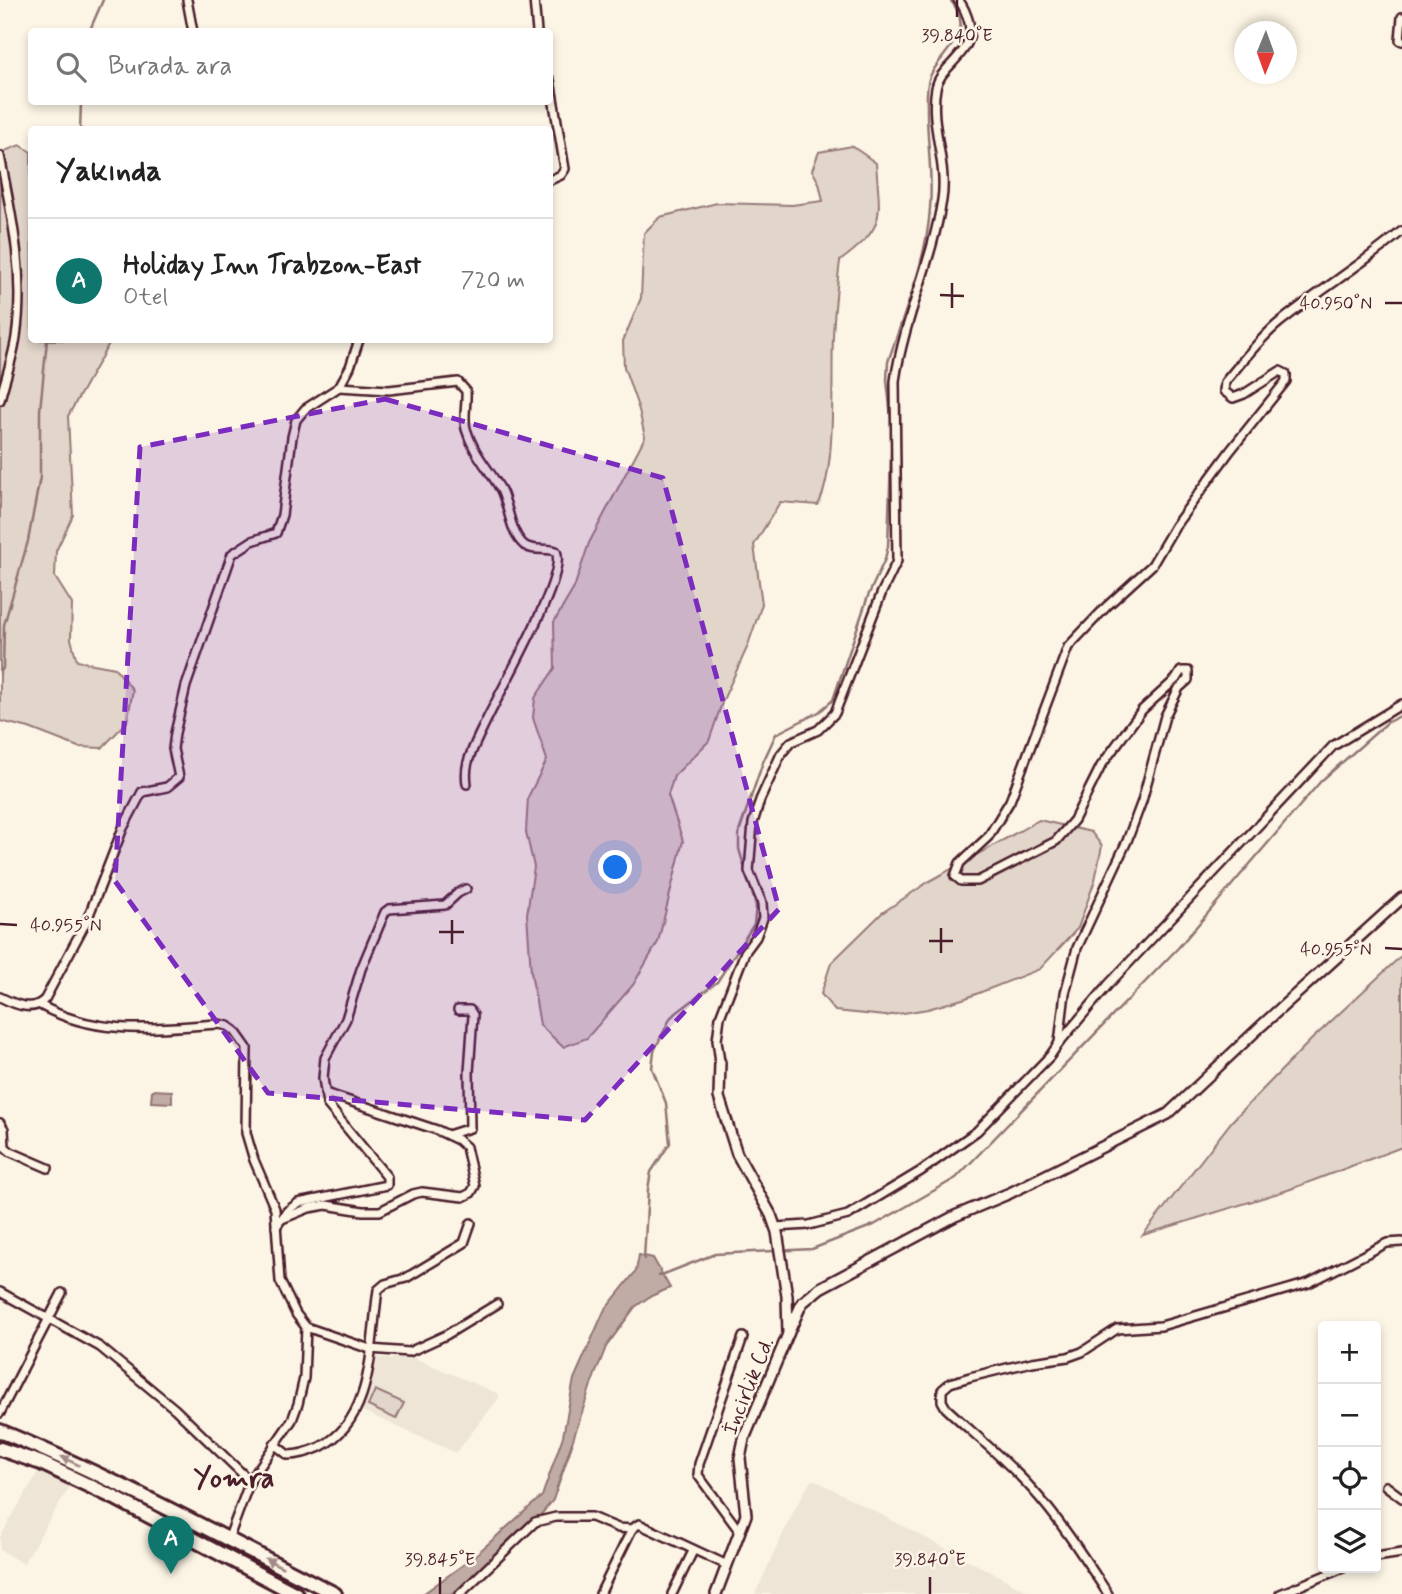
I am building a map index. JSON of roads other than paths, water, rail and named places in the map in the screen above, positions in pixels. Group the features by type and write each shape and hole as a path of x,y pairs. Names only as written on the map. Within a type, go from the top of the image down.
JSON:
{"highway":[{"path":"0,1431 50,1452 335,1594"},
{"path":"0,1449 41,1462 115,1498 296,1594"}],"street":[{"path":"187,0 192,28"},
{"path":"534,0 537,28"},
{"path":"720,1062 717,1040 720,1017 745,951 756,937 763,918 762,902 749,871 753,823 760,800 776,763 791,742 818,730 835,713 897,561 895,381 899,354 938,222 943,196 943,171 935,109 936,86 962,53 968,40 970,25 963,5 958,0"},
{"path":"1402,17 1402,41"},
{"path":"553,98 565,169 561,176 553,179"},
{"path":"0,156 20,271 16,339 0,400"},
{"path":"1059,1043 1065,993 1077,948 1127,841 1142,801 1165,716 1179,688 1188,680 1188,671 1181,671 1176,679 1142,710 1101,766 1074,820 1056,841 978,881 961,881 955,876 956,871 960,863 988,837 1010,801 1068,647 1152,565 1175,526 1230,450 1286,381 1286,374 1280,371 1233,398 1224,391 1226,382 1278,324 1402,231"},
{"path":"40,1005 87,920 123,828 142,792 167,787 179,777 173,749 184,698 232,554 252,541 276,533 282,515 296,420 305,409 339,387 350,367 358,343"},
{"path":"339,387 389,390 458,382 466,391 466,428 476,453 501,491 518,537 524,545 532,549 550,549 558,555 557,572 544,606 476,740 467,765 467,784"},
{"path":"776,1230 848,1215 921,1171 976,1131 1050,1056 1108,985 1334,746 1402,704"},
{"path":"276,1227 292,1206 298,1203 387,1185 387,1177 327,1104 323,1077 325,1058 346,1019 361,969 382,917 389,909 445,905 466,889"},
{"path":"788,1334 802,1303 820,1288 955,1216 1010,1193 1143,1129 1168,1114 1402,898"},
{"path":"0,997 24,1006 40,1005 63,1018 110,1027 141,1029 219,1024 235,1031 247,1048 247,1133 254,1160 275,1209 280,1281 296,1314 306,1326 370,1349 409,1352 446,1335 497,1304"},
{"path":"447,1135 470,1128 469,1072 473,1015 470,1010 457,1010"},
{"name":"İncirlik Cd.","path":"716,1594 746,1515 740,1458 744,1439 788,1334 784,1270 776,1230 771,1215 737,1154 719,1097 720,1062"},
{"path":"282,1219 299,1211 326,1205 363,1212 380,1211 422,1192 463,1197 471,1193 474,1186 466,1147 447,1135 325,1093"},
{"path":"0,1124 4,1129 5,1147 10,1152 48,1168"},
{"path":"274,1444 288,1455 298,1455 327,1443 350,1422 361,1402 378,1290 385,1284 406,1278 464,1243 471,1223"},
{"path":"1108,1594 1034,1491 946,1408 942,1401 942,1390 950,1383 970,1377 1032,1362 1068,1357 1082,1352 1117,1329 1161,1326 1309,1283 1387,1243 1402,1242"},
{"path":"0,1292 100,1348 175,1409 250,1481"},
{"path":"0,1413 62,1293"},
{"path":"228,1540 250,1481 292,1420 302,1390 306,1326"},
{"path":"740,1532 698,1475 699,1464 743,1337"},
{"path":"1386,1486 1402,1498"},
{"path":"460,1594 535,1522 556,1517 591,1517 618,1528 632,1529"},
{"path":"600,1594 632,1529 639,1524 727,1565"},
{"path":"672,1594 693,1551"},
{"path":"1381,1556 1402,1553"},
{"path":"1280,1594 1331,1573"}],"waterway":[{"path":"91,28 103,0"},
{"path":"644,1259 651,1172 670,1143 666,1103 652,1068 654,1051 671,1017 717,982 754,924 756,906 739,849 739,832 763,762 776,734 819,712 833,700 868,596 885,559 888,546 892,426 887,380 888,362 914,286 928,228 931,184 927,87 933,70 959,33 958,12 950,0"},
{"path":"80,126 81,105"},
{"path":"0,673 3,668 4,625 28,541 40,477 40,410 47,343"},
{"path":"659,1276 715,1254 812,1249 874,1225 956,1178 1178,948 1321,781 1388,722 1402,715"},
{"path":"556,1491 572,1444"}],"place":[{"name":"Holiday Inn Trabzon-East","path":"171,1574"}],"district":[{"name":"Yomra","path":"234,1477"}]}
